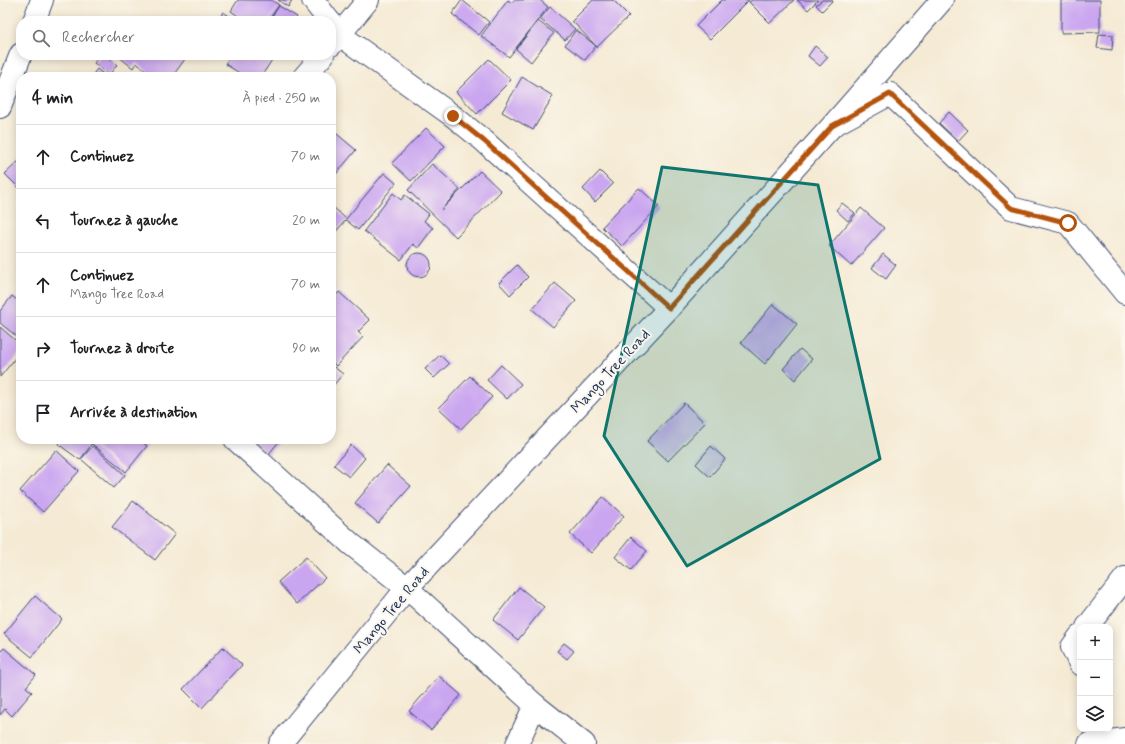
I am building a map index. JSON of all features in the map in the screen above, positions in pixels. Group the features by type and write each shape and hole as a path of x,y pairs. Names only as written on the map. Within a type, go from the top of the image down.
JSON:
{"street":[{"path":"36,16 42,0"},
{"path":"313,0 323,16"},
{"path":"336,28 368,0"},
{"name":"Mango Tree Road","path":"280,744 407,588 669,308 832,126 942,0"},
{"path":"336,33 453,116 484,141 669,308"},
{"path":"0,107 19,60"},
{"path":"308,72 319,60"},
{"path":"832,126 890,94 1011,208 1068,223 1125,293"},
{"path":"241,444 351,544 407,588 535,705 584,744"},
{"path":"1089,624 1125,578"},
{"path":"1077,640 1072,647 1077,658"},
{"path":"517,744 535,705"},
{"path":"1089,744 1118,737"}],"highlighted area":[{"path":"662,167 818,185 880,459 687,566 604,436"}],"building":[{"path":"238,0 271,0 279,5 271,16 238,16 231,11"},
{"path":"278,0 292,0 288,7"},
{"path":"462,0 489,22 479,35 452,14"},
{"path":"508,0 512,3 514,0 540,0 548,7 509,57 481,36"},
{"path":"593,0 613,0 629,16 597,47 572,21"},
{"path":"722,0 749,0 710,39 696,26"},
{"path":"752,0 794,0 770,23 749,2"},
{"path":"797,0 818,0 808,10"},
{"path":"822,0 833,0 822,11 816,5"},
{"path":"1061,0 1100,0 1100,32 1061,33"},
{"path":"279,6 295,16 272,16"},
{"path":"550,7 575,29 565,40 540,19"},
{"path":"223,12 229,16 221,16"},
{"path":"538,21 554,33 531,62 516,49"},
{"path":"576,30 596,46 585,60 565,45"},
{"path":"1099,34 1113,35 1112,50 1097,48"},
{"path":"815,46 828,57 820,66 808,56"},
{"path":"489,59 511,80 477,114 456,92"},
{"path":"96,60 112,60 117,65 111,72 105,72 94,63"},
{"path":"123,60 184,60 176,72 149,72 136,63 133,68"},
{"path":"228,60 272,60 264,72 238,72 225,64"},
{"path":"522,77 553,96 533,130 502,112"},
{"path":"949,112 968,130 958,141 939,123"},
{"path":"426,128 445,146 411,181 392,163"},
{"path":"336,133 356,150 336,174"},
{"path":"16,164 16,185 5,174"},
{"path":"432,164 460,189 441,210 480,171 501,191 456,237 408,190"},
{"path":"600,171 613,184 595,202 583,189"},
{"path":"384,173 396,183 358,230 346,220 336,231 336,210 346,219"},
{"path":"639,188 659,206 622,246 602,227"},
{"path":"393,193 401,200 405,195 429,214 424,221 433,228 418,248 413,244 401,260 364,231"},
{"path":"842,203 855,213 848,221 836,210"},
{"path":"861,208 884,228 851,266 829,246"},
{"path":"419,253 424,254 430,260 430,270 424,276 419,277 414,276 408,270 407,265 408,260 414,254"},
{"path":"883,254 896,265 886,279 872,268"},
{"path":"517,265 528,277 510,295 499,283"},
{"path":"555,283 576,301 553,327 532,309"},
{"path":"339,292 370,320 358,332 363,337 336,366 336,295"},
{"path":"12,296 16,299 16,336 0,323 0,311"},
{"path":"773,304 797,324 765,364 741,343"},
{"path":"0,327 16,341 16,357 0,377"},
{"path":"800,349 812,359 795,380 783,369"},
{"path":"440,355 449,364 434,378 425,369"},
{"path":"501,365 521,384 507,399 487,380"},
{"path":"336,369 343,374 336,382"},
{"path":"470,376 492,397 461,429 439,408"},
{"path":"684,403 705,423 668,461 647,441"},
{"path":"58,444 92,444 80,460"},
{"path":"92,444 145,444 147,446 126,472"},
{"path":"255,444 277,444 268,455"},
{"path":"351,445 365,458 349,477 334,465"},
{"path":"93,446 125,475 114,488 81,459"},
{"path":"711,446 725,459 710,477 696,464"},
{"path":"56,450 79,471 43,512 20,491"},
{"path":"387,465 411,486 378,523 355,503"},
{"path":"603,497 624,516 591,553 570,534"},
{"path":"133,501 175,534 155,560 112,527"},
{"path":"631,537 647,551 631,570 615,557"},
{"path":"306,557 325,578 297,604 278,582"},
{"path":"519,587 544,607 518,640 493,620"},
{"path":"35,596 62,619 32,657 4,634"},
{"path":"564,643 574,651 567,659 557,651"},
{"path":"223,647 242,665 202,708 183,689"},
{"path":"4,648 36,675 26,687 32,692 12,716 5,709 0,715 0,652"},
{"path":"439,676 461,695 431,730 409,711"}],"route":[{"path":"453,116 484,141 669,308 832,126 890,94 1011,208 1068,223"}]}
